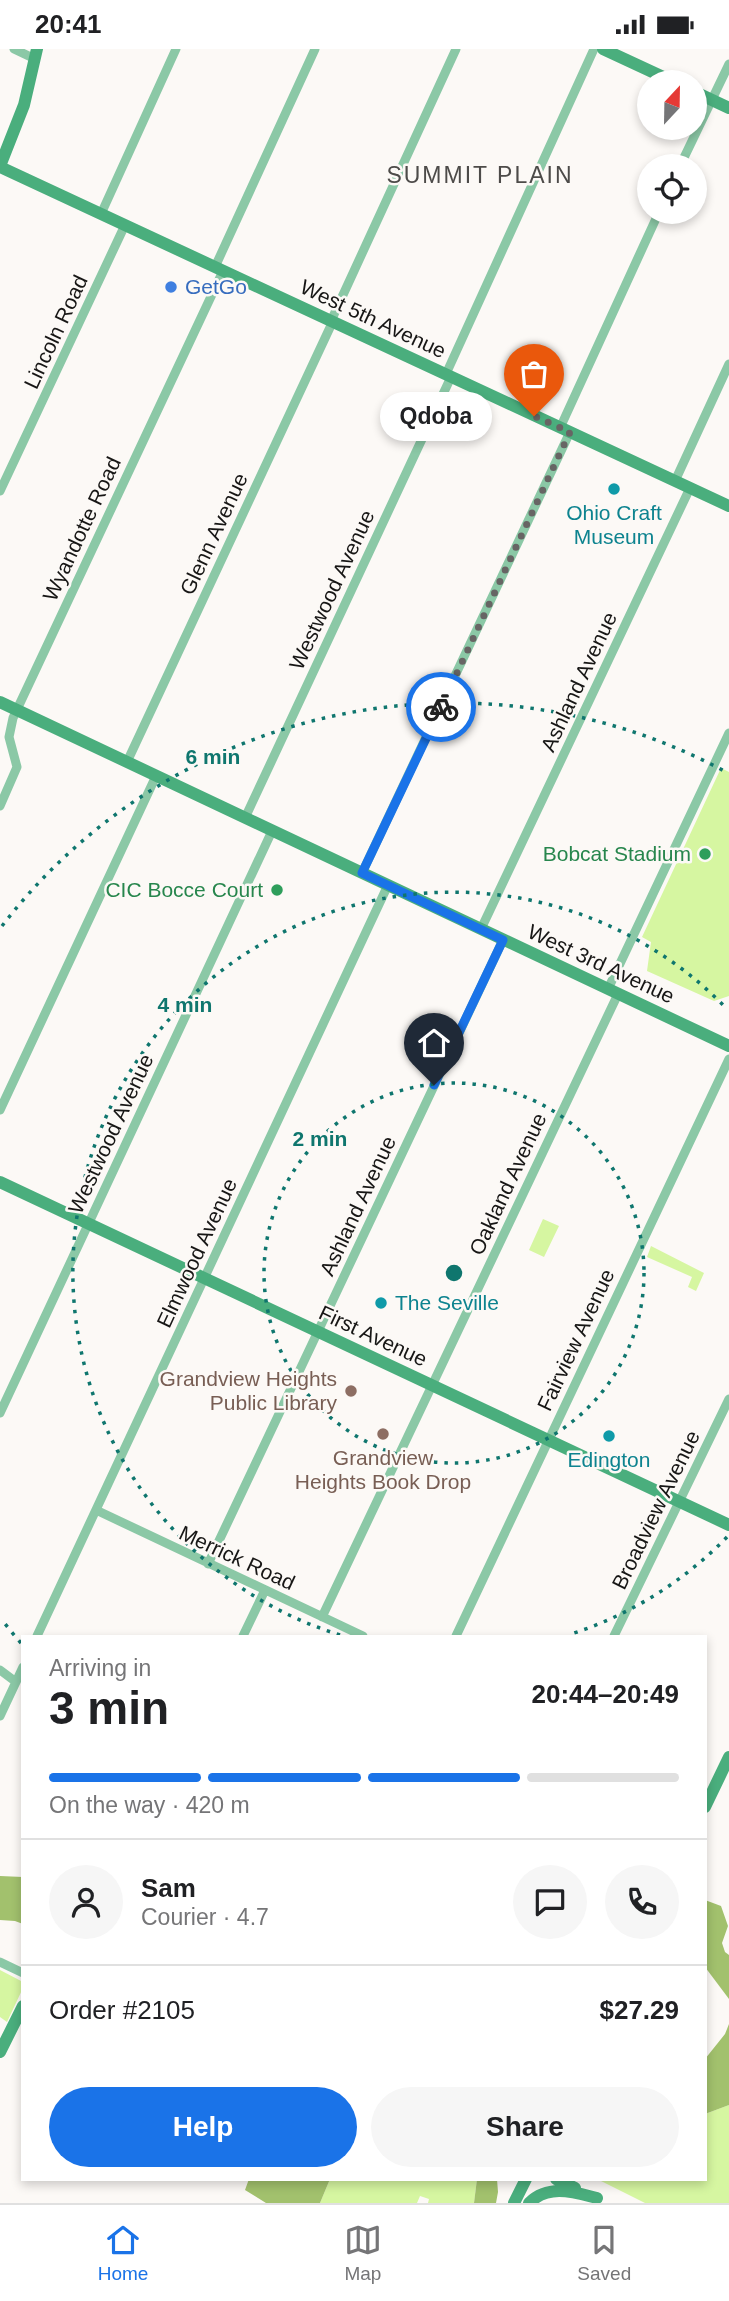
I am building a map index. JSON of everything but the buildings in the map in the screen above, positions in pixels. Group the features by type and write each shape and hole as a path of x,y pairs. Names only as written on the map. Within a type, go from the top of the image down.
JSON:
{"street":[{"path":"0,167 24,104 36,54 14,49"},
{"path":"100,214 176,49"},
{"name":"Wyandotte Road","path":"0,806 17,767 9,737 16,710 219,269 315,49"},
{"name":"Glenn Avenue","path":"127,762 456,49"},
{"name":"Westwood Avenue","path":"245,818 448,376 594,49"},
{"path":"603,49 648,70"},
{"path":"686,154 729,64"},
{"path":"707,98 729,108"},
{"name":"West 5th Avenue","path":"0,167 729,506"},
{"path":"362,873 565,430 655,224"},
{"name":"Lincoln Road","path":"0,491 125,225"},
{"path":"675,481 729,364"},
{"name":"Ashland Avenue","path":"481,929 690,488"},
{"name":"West 3rd Avenue","path":"0,702 729,1046"},
{"name":"Oakland Avenue","path":"323,1617 433,1385 729,733"},
{"path":"0,1109 156,776"},
{"name":"Westwood Avenue","path":"0,1413 272,831"},
{"name":"Elmwood Avenue","path":"37,1635 388,885"},
{"name":"Ashland Avenue","path":"208,1564 503,940"},
{"name":"Fairview Avenue","path":"456,1635 729,1059"},
{"name":"First Avenue","path":"0,1182 729,1525"},
{"name":"Broadview Avenue","path":"614,1635 729,1399"},
{"name":"Merrick Road","path":"96,1510 361,1635"},
{"path":"243,1635 265,1590"},
{"path":"0,1670 16,1682"},
{"path":"0,1716 21,1671"},
{"path":"707,1804 723,1784 729,1757"},
{"path":"0,1962 21,1972"},
{"path":"0,2052 21,2010"},
{"path":"514,2203 525,2181"},
{"path":"560,2181 602,2201"},
{"path":"529,2203 548,2191 569,2191 602,2201"}],"green space":[{"name":"Bobcat Stadium","path":"721,768 729,772 729,996 714,1001 647,971 651,942 642,937"},
{"path":"543,1219 559,1226 544,1257 529,1250"},
{"path":"651,1246 704,1273 696,1291 688,1287 692,1277 647,1257"},
{"path":"0,1876 21,1877 21,1923 0,1920"},
{"path":"707,1901 721,1906 728,1926 722,1943 729,1955 729,1999 707,1970"},
{"path":"0,1970 21,1981 21,1992 7,2022 0,2017"},
{"path":"729,2024 729,2105 707,2113 707,2056 725,2034"},
{"path":"729,2105 729,2203 645,2203 601,2181 707,2181 707,2113"},
{"path":"248,2181 329,2181 320,2203 266,2203 245,2190"},
{"path":"329,2181 477,2181 474,2203 428,2203 429,2199 420,2196 417,2203 320,2203"},
{"path":"477,2181 497,2181 496,2203 474,2203"}],"way so far":[{"path":"441,707 570,432 534,416"}],"place":[{"name":"GetGo","path":"171,287"},
{"name":"Qdoba","path":"534,416"},
{"name":"Ohio Craft Museum","path":"614,489"},
{"name":"Bobcat Stadium","path":"705,854"},
{"name":"CIC Bocce Court","path":"277,890"},
{"name":"The Seville","path":"381,1303"},
{"name":"Grandview Heights Public Library","path":"351,1391"},
{"name":"Grandview Heights Book Drop","path":"383,1434"},
{"name":"Edington","path":"609,1436"}],"district":[{"name":"SUMMIT PLAIN","path":"480,175"}],"route":[{"path":"434,1085 503,940 362,873 441,707"}]}
